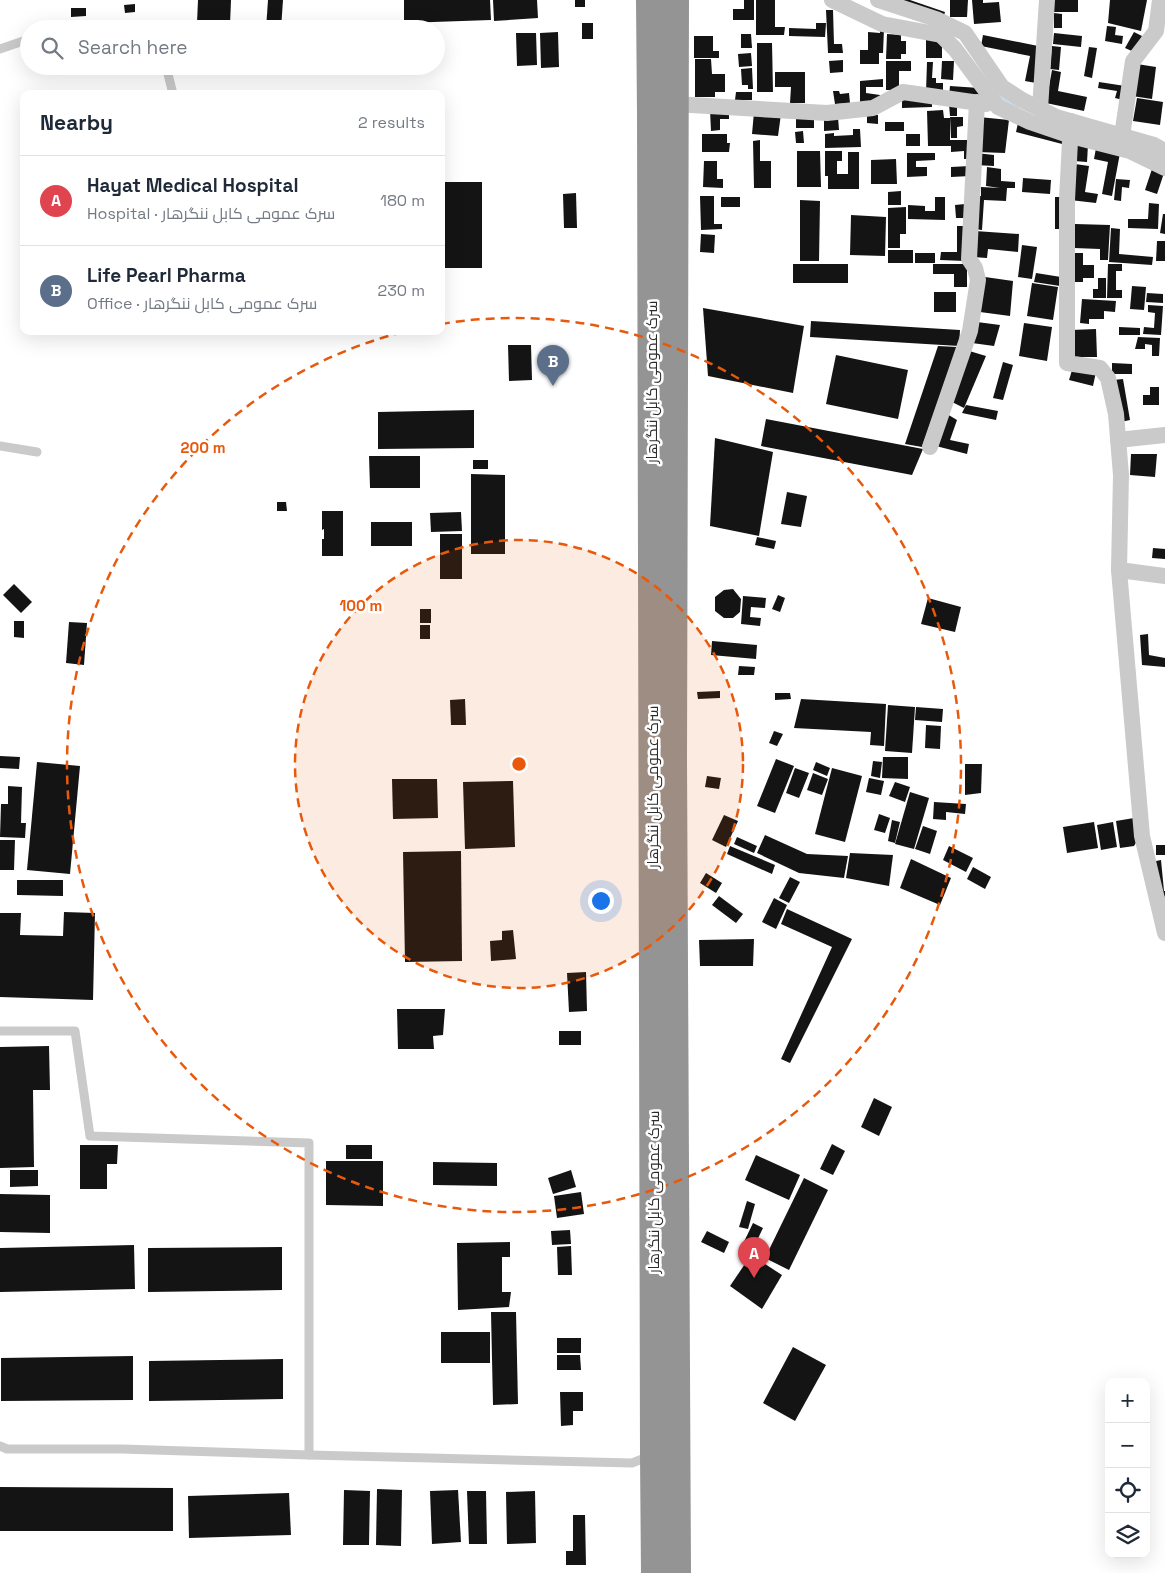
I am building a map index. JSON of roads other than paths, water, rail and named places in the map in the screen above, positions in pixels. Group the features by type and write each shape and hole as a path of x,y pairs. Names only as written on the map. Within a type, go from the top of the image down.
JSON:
{"highway":[{"name":"سرک عمومی کابل ننگرهار","path":"650,0 662,417 664,1164 661,1443 655,1573"},
{"name":"سرک عمومی کابل ننگرهار","path":"662,417 674,104 675,0"},
{"name":"سرک عمومی کابل ننگرهار","path":"661,1443 677,1573"}],"street":[{"path":"832,0 882,24 941,35 955,48 998,107"},
{"path":"878,0 936,18 965,33 1002,86 1022,100 1056,117 1071,128 1130,151 1165,168"},
{"path":"1040,109 1048,0"},
{"path":"1122,136 1133,62 1156,31 1160,0"},
{"path":"674,104 828,113 873,108 903,92 977,102 998,107 1030,122 1122,136 1154,145 1165,151"},
{"path":"930,447 970,331 978,280 975,268 969,259 977,102"},
{"path":"1071,128 1067,200 1067,363 1100,368 1108,378 1116,414 1121,474 1119,570 1142,836 1165,933"},
{"path":"1118,440 1165,435"},
{"path":"1119,570 1165,576"}],"lane":[{"path":"0,49 20,42"},
{"path":"168,75 171,90"},
{"path":"0,446 37,452"},
{"path":"0,1032 75,1031 90,1136 309,1143 309,1455"},
{"path":"0,1446 7,1449 122,1450 632,1463 661,1443"}],"waterway":[{"path":"999,93 1004,99 1017,106"}],"place":[{"name":"Life Pearl Pharma","path":"553,386"},
{"name":"Hayat Medical Hospital","path":"754,1278"}]}
